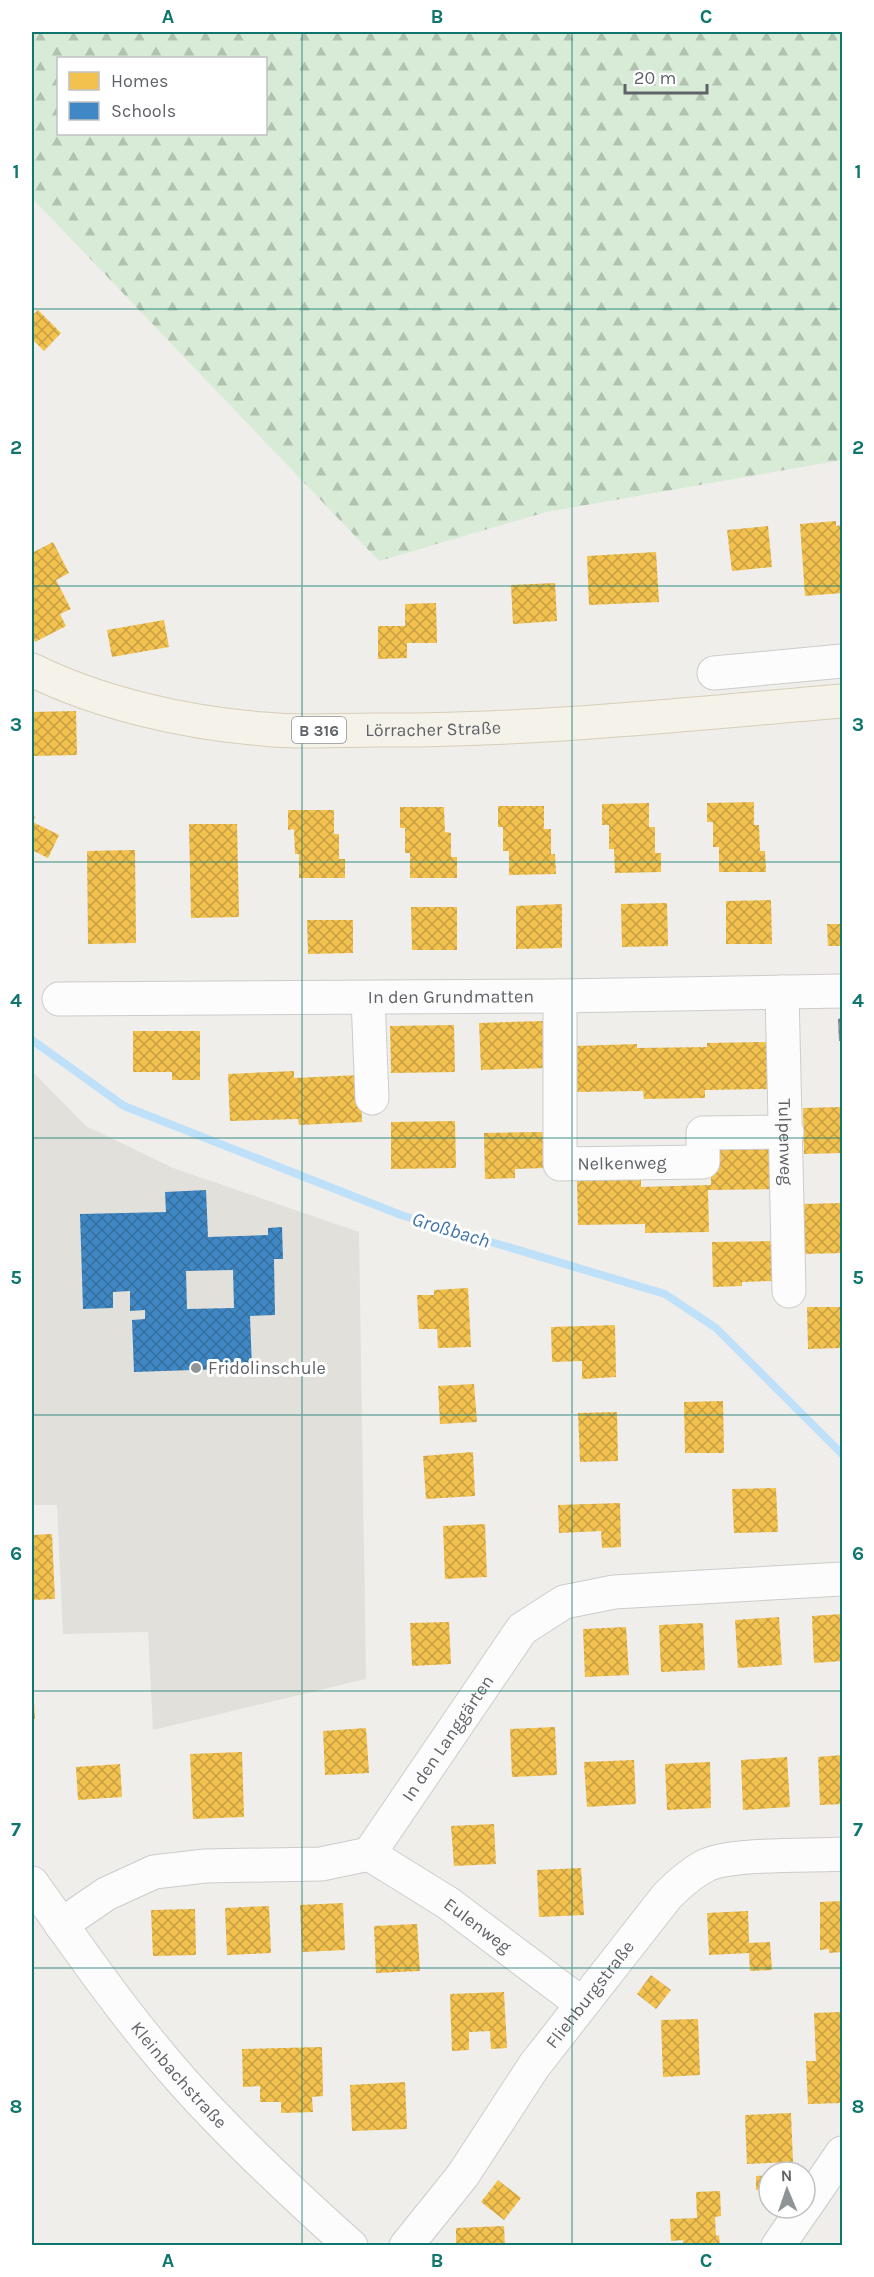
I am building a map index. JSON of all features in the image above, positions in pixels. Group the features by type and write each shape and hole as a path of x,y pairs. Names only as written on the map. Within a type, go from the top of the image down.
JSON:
{"main road":[{"name":"Lörracher Straße","path":"32,670 96,695 164,715 264,729 461,731 615,721 843,701"}],"street":[{"path":"714,673 843,661"},
{"name":"In den Grundmatten","path":"59,999 368,998 843,991"},
{"name":"Tulpenweg","path":"782,992 789,1290"},
{"name":"Nelkenweg","path":"560,996 560,1164 703,1162 703,1133 787,1132"},
{"path":"368,998 372,1098"},
{"name":"In den Langgärten","path":"369,1854 522,1629 564,1602 614,1592 843,1579"},
{"path":"62,1925 106,1894 153,1872 205,1866 321,1864 369,1854"},
{"name":"Eulenweg","path":"369,1854 448,1903 582,2004"},
{"name":"Fliehburgstraße","path":"406,2246 464,2175 534,2066 667,1896 686,1878 709,1863 741,1858 843,1854"},
{"name":"Kleinbachstraße","path":"32,1882 120,2004 183,2082 274,2177 351,2246"},
{"path":"778,2246 818,2200 843,2153"}],"shaded area":[{"name":"Fridolinschule","path":"32,1071 86,1126 173,1168 359,1232 366,1679 153,1730 148,1632 63,1634 57,1505 32,1505"}],"green space":[{"path":"32,32 842,32 842,460 546,512 379,561 32,198"}],"building: Homes":[{"path":"38,310 61,333 44,351 32,339 32,316"},
{"path":"836,521 836,526 842,525 842,560 840,561 842,593 805,596 800,524"},
{"path":"768,526 772,567 732,571 727,530"},
{"path":"53,542 69,573 56,580 71,609 60,614 66,626 35,642 32,635 32,553"},
{"path":"656,552 659,602 589,605 587,556"},
{"path":"555,583 557,621 513,624 511,585"},
{"path":"436,603 437,643 407,643 407,658 378,659 378,626 405,626 405,604"},
{"path":"164,620 169,647 112,657 107,630"},
{"path":"76,711 77,755 32,756 32,712"},
{"path":"754,802 754,825 759,825 760,851 765,851 766,872 719,872 719,847 713,847 713,822 707,822 707,803"},
{"path":"649,803 649,827 655,827 655,853 661,853 661,872 615,873 614,849 609,849 609,825 602,825 602,804"},
{"path":"498,806 544,806 544,829 551,829 551,854 555,854 556,874 509,875 509,851 503,851 503,827 498,827"},
{"path":"400,807 444,807 445,832 451,833 451,857 457,857 457,878 410,878 410,853 405,853 405,828 400,828"},
{"path":"288,810 334,810 334,834 339,834 339,859 345,859 345,878 299,878 299,854 295,854 294,829 288,830"},
{"path":"32,815 35,817 33,822 59,835 48,858 32,850"},
{"path":"189,824 237,824 239,917 191,918"},
{"path":"135,850 136,943 88,944 87,851"},
{"path":"771,900 772,944 726,944 726,901"},
{"path":"667,903 668,946 622,947 621,904"},
{"path":"562,904 562,948 516,949 516,906"},
{"path":"411,907 457,907 457,950 412,950"},
{"path":"307,920 353,920 353,953 308,954"},
{"path":"827,924 842,924 842,946 828,946"},
{"path":"545,1021 547,1068 481,1070 479,1023"},
{"path":"454,1025 455,1072 391,1073 390,1026"},
{"path":"133,1031 200,1031 200,1080 172,1080 172,1072 133,1072"},
{"path":"771,1042 772,1089 705,1090 705,1098 644,1099 643,1091 575,1092 574,1046 637,1044 637,1048 707,1047 707,1043"},
{"path":"294,1071 294,1078 360,1075 362,1122 299,1125 298,1119 230,1121 228,1074"},
{"path":"842,1107 842,1153 804,1154 803,1108"},
{"path":"455,1121 456,1168 391,1169 391,1122"},
{"path":"544,1132 544,1168 515,1169 515,1178 485,1179 484,1133"},
{"path":"774,1141 775,1189 708,1190 709,1232 645,1233 645,1224 578,1225 577,1180 641,1178 641,1187 711,1185 710,1142"},
{"path":"842,1203 842,1253 804,1254 803,1204"},
{"path":"772,1241 773,1281 742,1282 742,1286 713,1287 712,1242"},
{"path":"468,1288 471,1347 438,1348 437,1329 419,1329 417,1295 434,1295 434,1290"},
{"path":"807,1307 842,1307 842,1348 808,1349"},
{"path":"615,1325 616,1377 582,1379 582,1361 552,1362 551,1327"},
{"path":"474,1384 477,1422 440,1424 438,1386"},
{"path":"723,1401 724,1453 685,1453 684,1402"},
{"path":"617,1412 618,1461 580,1462 578,1413"},
{"path":"473,1452 475,1496 426,1499 423,1456"},
{"path":"776,1488 778,1532 734,1533 732,1489"},
{"path":"620,1503 621,1547 602,1548 601,1531 559,1533 558,1505"},
{"path":"485,1524 487,1577 445,1579 443,1526"},
{"path":"52,1534 55,1599 32,1600 32,1535"},
{"path":"842,1614 842,1661 814,1663 812,1616"},
{"path":"779,1617 782,1665 738,1668 735,1620"},
{"path":"449,1622 451,1664 412,1666 410,1623"},
{"path":"703,1623 705,1670 661,1672 659,1625"},
{"path":"626,1627 629,1675 585,1677 583,1629"},
{"path":"33,1685 35,1719 32,1719"},
{"path":"555,1727 557,1775 512,1777 510,1729"},
{"path":"366,1728 369,1773 325,1775 323,1731"},
{"path":"242,1752 244,1817 193,1819 190,1754"},
{"path":"842,1755 842,1804 820,1805 818,1757"},
{"path":"787,1757 790,1807 743,1810 741,1760"},
{"path":"634,1760 636,1804 587,1807 584,1762"},
{"path":"710,1762 711,1808 667,1810 665,1764"},
{"path":"120,1764 122,1797 78,1800 76,1767"},
{"path":"494,1824 496,1864 454,1866 451,1826"},
{"path":"581,1868 584,1915 539,1917 537,1870"},
{"path":"842,1901 842,1952 829,1953 829,1949 820,1950 820,1902"},
{"path":"343,1903 345,1950 302,1952 300,1905"},
{"path":"269,1906 271,1953 227,1955 225,1908"},
{"path":"195,1909 196,1955 153,1956 151,1910"},
{"path":"748,1911 749,1943 770,1942 772,1970 750,1971 749,1953 709,1955 707,1913"},
{"path":"417,1924 420,1971 376,1973 374,1926"},
{"path":"651,1975 671,1990 656,2009 637,1994"},
{"path":"504,1992 507,2048 491,2049 490,2031 469,2032 469,2050 452,2051 450,1994"},
{"path":"842,2012 842,2103 808,2104 806,2061 816,2061 814,2013"},
{"path":"698,2019 700,2075 663,2077 661,2020"},
{"path":"322,2047 323,2096 312,2097 313,2112 281,2113 281,2102 260,2102 260,2086 243,2087 242,2049"},
{"path":"405,2082 407,2129 352,2131 350,2085"},
{"path":"791,2113 793,2160 757,2160 757,2164 747,2164 745,2115"},
{"path":"498,2180 521,2198 504,2220 481,2202"},
{"path":"720,2191 721,2216 715,2217 716,2236 719,2235 720,2246 683,2246 683,2240 671,2241 670,2219 697,2218 696,2192"},
{"path":"504,2226 505,2246 456,2246 456,2228"}],"building: Schools":[{"path":"206,1190 208,1237 268,1235 268,1228 282,1227 283,1259 274,1259 275,1315 250,1316 252,1368 134,1372 132,1320 145,1319 145,1310 130,1311 130,1291 113,1292 113,1308 83,1309 80,1214 166,1212 165,1192","holes":["233,1270 234,1308 187,1309 186,1271"]}],"building: Industry":[{"path":"842,1018 842,1041 839,1041 838,1019"}],"waterway":[{"name":"Großbach","path":"32,1040 124,1106 401,1215 665,1294 716,1328 842,1454"}],"place":[{"name":"Fridolinschule","path":"196,1368"}]}
